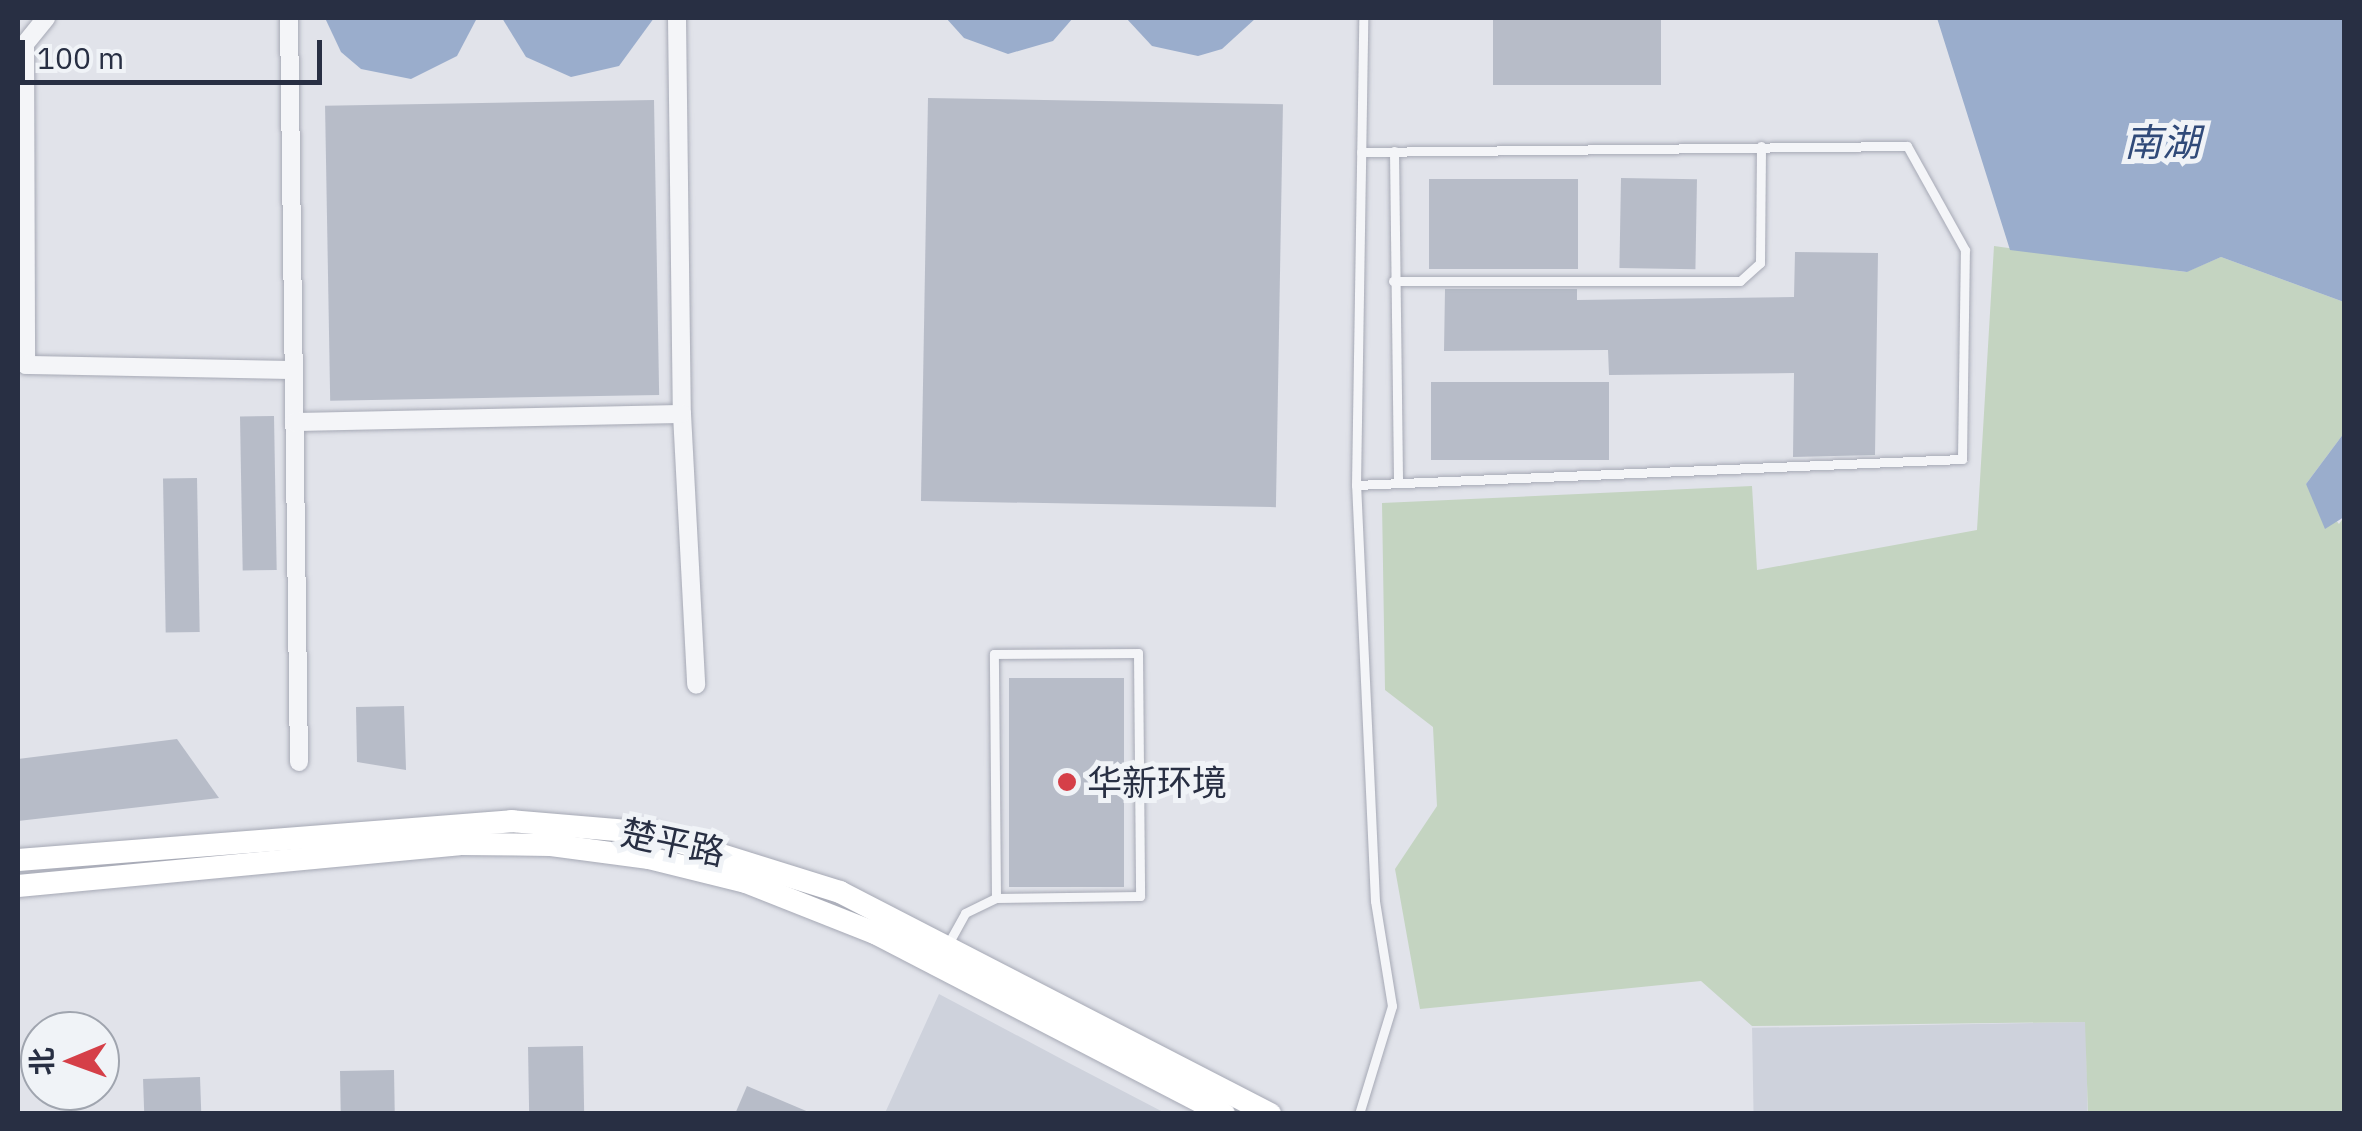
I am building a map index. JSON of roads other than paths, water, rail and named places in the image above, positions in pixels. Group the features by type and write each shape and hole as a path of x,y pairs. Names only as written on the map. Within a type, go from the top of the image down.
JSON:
{"main road":[{"name":"楚平路","path":"18,860 372,828 551,822 650,833 750,859 948,944 1270,1114"},
{"name":"楚平路","path":"18,886 459,844 550,845 649,858 746,882 875,933 1224,1114"}],"street":[{"path":"46,18 21,43 26,366 294,370"},
{"path":"290,18 298,762"},
{"path":"677,18 682,414 696,685"},
{"path":"294,422 682,414"}],"lane":[{"path":"1359,1114 1392,1006 1375,901 1356,485 1362,18"},
{"path":"1394,281 1740,281 1760,263 1761,146"},
{"path":"1356,485 1962,459 1966,250 1906,146 1361,152"},
{"path":"1394,151 1398,482"},
{"path":"948,944 964,913 996,898 1140,896 1138,653 994,654 996,898"}],"water":[{"path":"325,18 477,18 457,56 411,79 361,69 341,52"},
{"path":"502,18 654,18 619,66 571,77 526,57"},
{"path":"946,18 1073,18 1053,41 1008,54 964,38"},
{"path":"1126,18 1256,18 1222,49 1198,56 1152,46"},
{"name":"南湖","path":"1937,18 2344,18 2344,302 2221,257 2187,272 2010,250"},
{"path":"2344,433 2344,517 2325,529 2306,484"}],"place":[{"name":"华新环境","path":"1067,782"}]}
